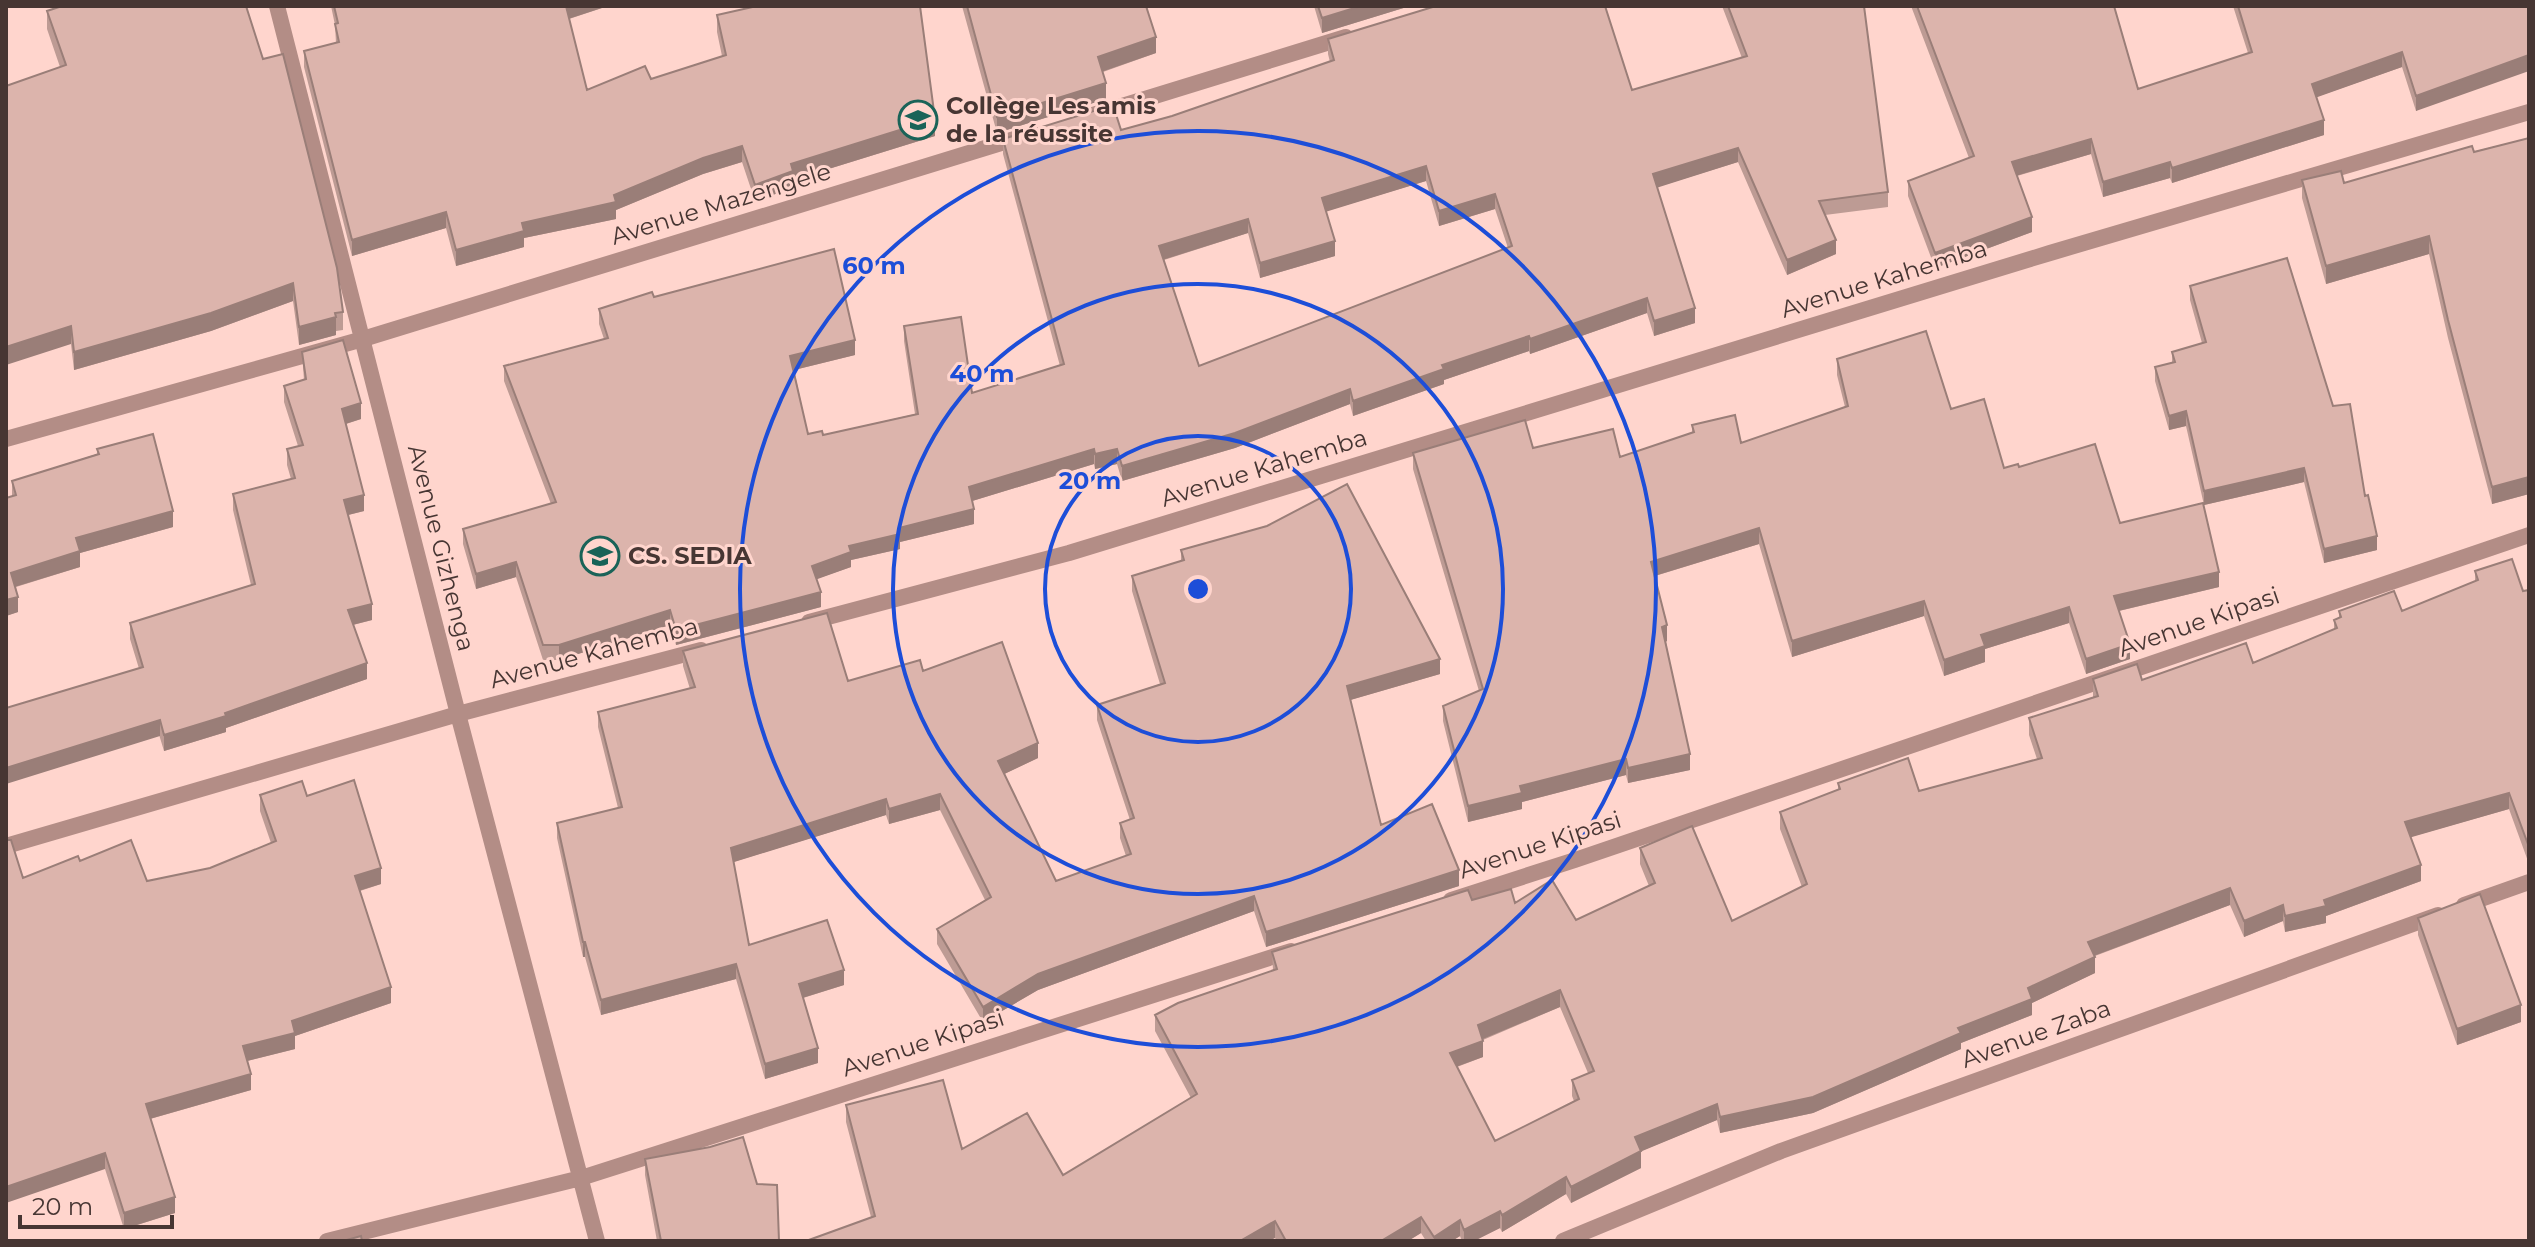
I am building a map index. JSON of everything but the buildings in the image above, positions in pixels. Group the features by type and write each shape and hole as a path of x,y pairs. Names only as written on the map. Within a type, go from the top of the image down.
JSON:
{"street":[{"name":"Avenue Gizhenga","path":"277,6 597,1241"},
{"path":"1081,119 1355,34"},
{"name":"Avenue Kahemba","path":"794,626 1069,553 2050,253 2529,112"},
{"name":"Avenue Mazengele","path":"6,439 363,339 1035,133"},
{"name":"Avenue Kipasi","path":"1439,904 2529,535"},
{"name":"Avenue Kahemba","path":"6,846 458,714 717,646"},
{"name":"Avenue Zaba","path":"1563,1241 1781,1151 2529,882"},
{"name":"Avenue Kipasi","path":"327,1241 581,1178 1304,947"}],"place":[{"name":"Collège Les amis de la réussite","path":"918,120"},
{"name":"CS. SEDIA","path":"600,556"}]}
